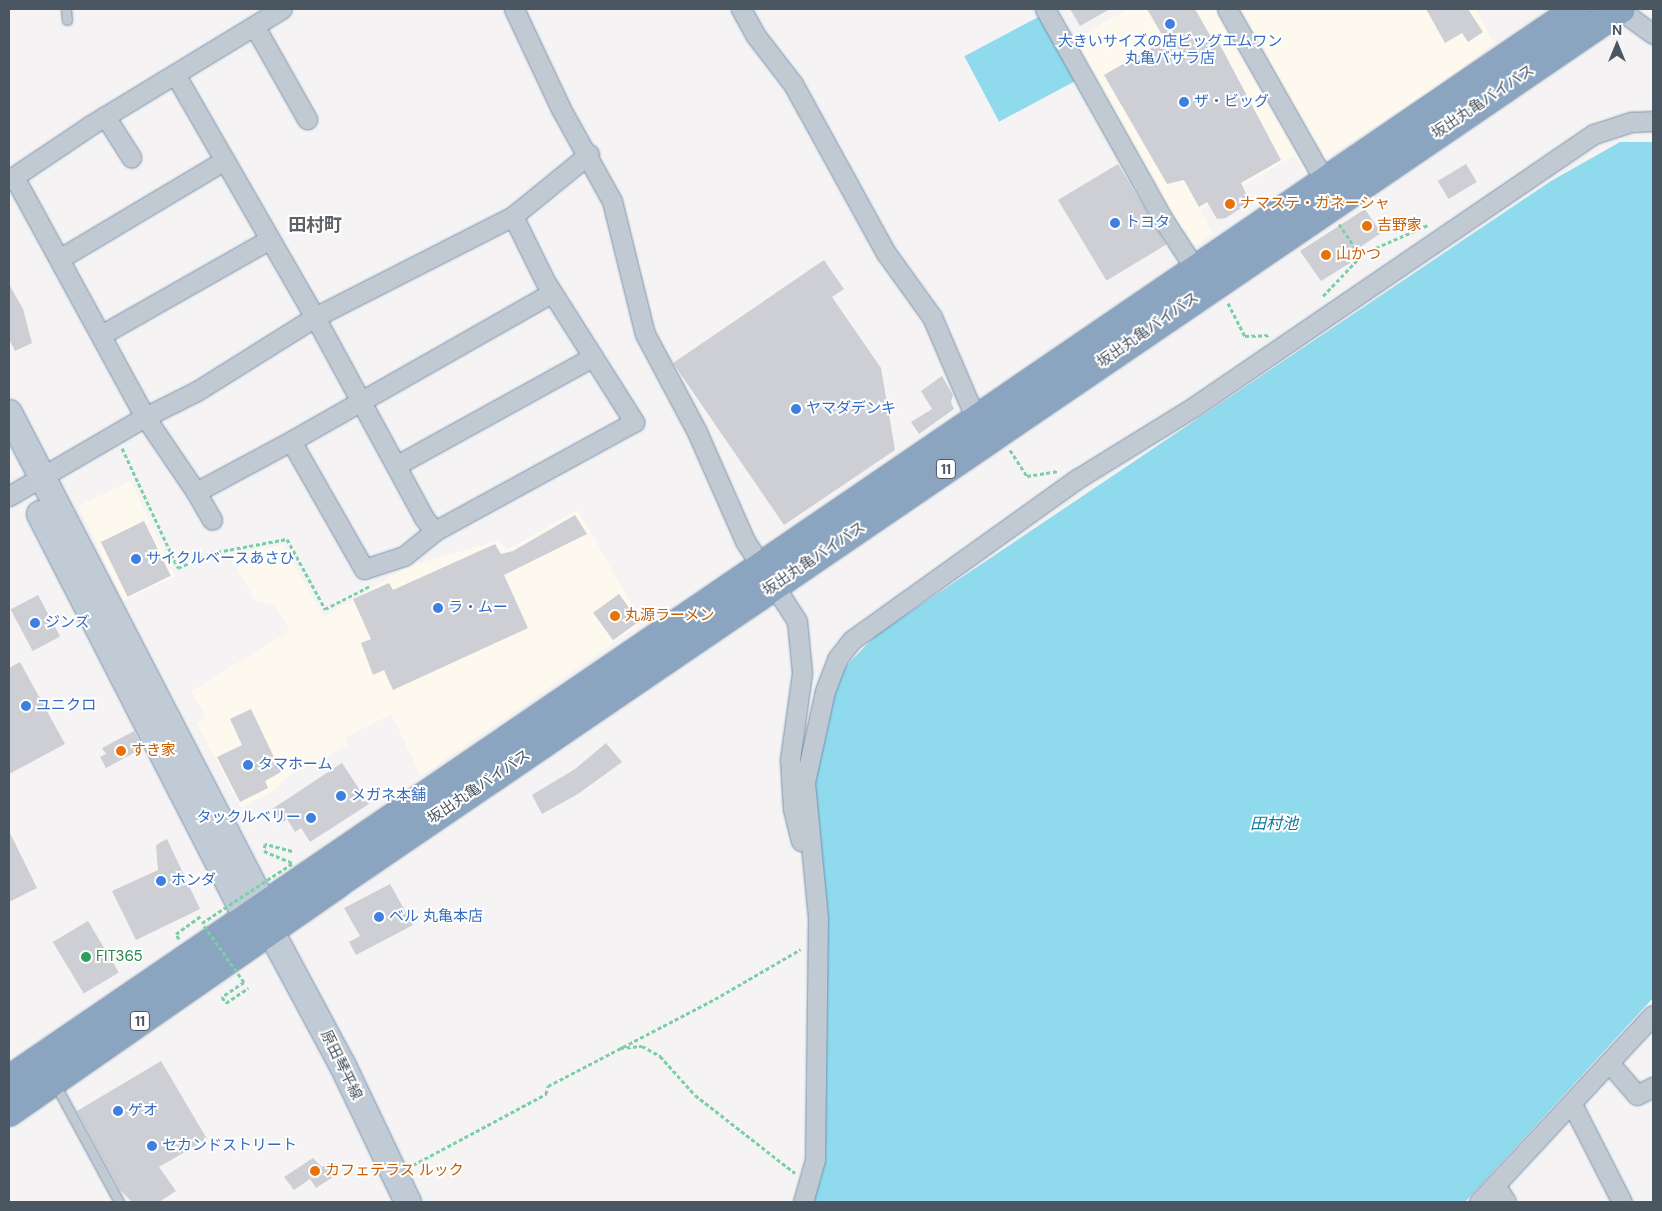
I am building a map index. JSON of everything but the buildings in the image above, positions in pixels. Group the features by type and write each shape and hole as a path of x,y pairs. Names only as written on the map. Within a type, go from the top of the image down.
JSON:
{"highway":[{"name":"坂出丸亀バイパス","path":"1330,197 1578,9"},
{"name":"坂出丸亀バイパス","path":"767,577 976,419 1208,275 1620,9"},
{"name":"坂出丸亀バイパス","path":"9,1080 261,918 767,577 999,432 1208,275"},
{"name":"坂出丸亀バイパス","path":"9,1112 53,1081 261,918"}],"street":[{"path":"212,520 196,492 145,417 59,259 11,179 105,116 255,28 282,9"},
{"path":"514,9 561,109 589,154 612,201 644,334 697,432 727,506 767,577 791,610 800,639 802,673 790,760 791,790 804,852 812,866"},
{"path":"741,9 756,36 793,84 886,253 932,318 976,419"},
{"path":"1045,9 1164,221 1208,275"},
{"path":"1227,9 1330,197"},
{"path":"1620,9 1653,34"},
{"path":"255,28 307,119"},
{"path":"175,74 397,464 424,518 435,531"},
{"path":"105,116 131,157"},
{"path":"803,1202 811,1180 815,1160 818,918 805,782 811,740 837,659 852,640 1083,476 1195,406 1293,336 1594,134 1632,122 1653,121"},
{"path":"25,487 145,417 197,391 315,318 513,216 589,154"},
{"path":"59,259 225,160"},
{"path":"291,441 364,569 404,556 435,531 634,422 552,293 513,216"},
{"path":"100,335 270,239"},
{"path":"196,492 291,441 552,293"},
{"path":"397,464 593,357"},
{"path":"9,413 25,487"},
{"path":"9,453 25,487"},
{"name":"原田琴平線","path":"25,487 343,1066 393,1176 408,1202"},
{"path":"1479,1202 1610,1064 1653,1015"},
{"path":"1610,1064 1637,1095 1653,1086"},
{"path":"1572,1104 1622,1202"},
{"path":"1496,1185 1506,1202"}],"lane":[{"path":"66,9 67,20"},
{"path":"53,1081 119,1202"}],"path":[{"path":"1330,197 1357,250 1364,253"},
{"path":"1311,325 1316,306 1364,253 1433,223"},
{"path":"1208,275 1245,336 1293,336"},
{"path":"999,432 1027,476 1068,470 1083,476"},
{"path":"115,434 178,568 211,553 287,539 326,609 373,584 364,569"},
{"path":"248,988 226,1003 222,997 244,982 202,923 293,863 264,851 265,844 292,851"},
{"path":"180,939 176,934 201,916"},
{"path":"393,1176 546,1094 548,1086 715,999 803,945"},
{"path":"617,1049 642,1046 660,1056 695,1095 791,1171 811,1180"}],"shaded area":[{"path":"1128,9 1476,9 1494,43 1443,83 1304,172 1294,156 1200,210 1213,233 1196,246 1180,232 1071,41"},
{"path":"131,481 175,576 123,601 78,506"},
{"path":"578,510 642,623 421,776 391,714 345,738 348,745 289,776 272,792 241,808 197,723 206,717 191,691 290,631 275,605 255,600 230,555 283,545 324,618 406,567 500,540 506,550"}],"water":[{"path":"1042,15 1077,80 999,122 964,56"},
{"name":"田村池","path":"1620,142 1653,142 1653,998 1465,1202 811,1202 820,867 812,753 822,705 847,665 876,635 1551,181"}],"place":[{"name":"大きいサイズの店ビッグエムワン 丸亀バサラ店","path":"1170,24"},
{"name":"ザ・ビッグ","path":"1184,102"},
{"name":"ナマステ・ガネーシャ","path":"1230,204"},
{"name":"トヨタ","path":"1115,223"},
{"name":"吉野家","path":"1367,226"},
{"name":"山かつ","path":"1326,255"},
{"name":"ヤマダデンキ","path":"796,409"},
{"name":"サイクルベースあさひ","path":"136,559"},
{"name":"ラ・ムー","path":"438,608"},
{"name":"丸源ラーメン","path":"615,616"},
{"name":"ジンズ","path":"35,623"},
{"name":"ユニクロ","path":"26,706"},
{"name":"すき家","path":"121,751"},
{"name":"タマホーム","path":"248,765"},
{"name":"メガネ本舗","path":"341,796"},
{"name":"タックルベリー","path":"311,818"},
{"name":"ホンダ","path":"161,881"},
{"name":"ベル 丸亀本店","path":"379,917"},
{"name":"FIT365","path":"86,957"},
{"name":"ゲオ","path":"118,1111"},
{"name":"セカンドストリート","path":"152,1146"},
{"name":"カフェテラス ルック","path":"315,1171"}],"district":[{"name":"田村町","path":"315,225"}]}
